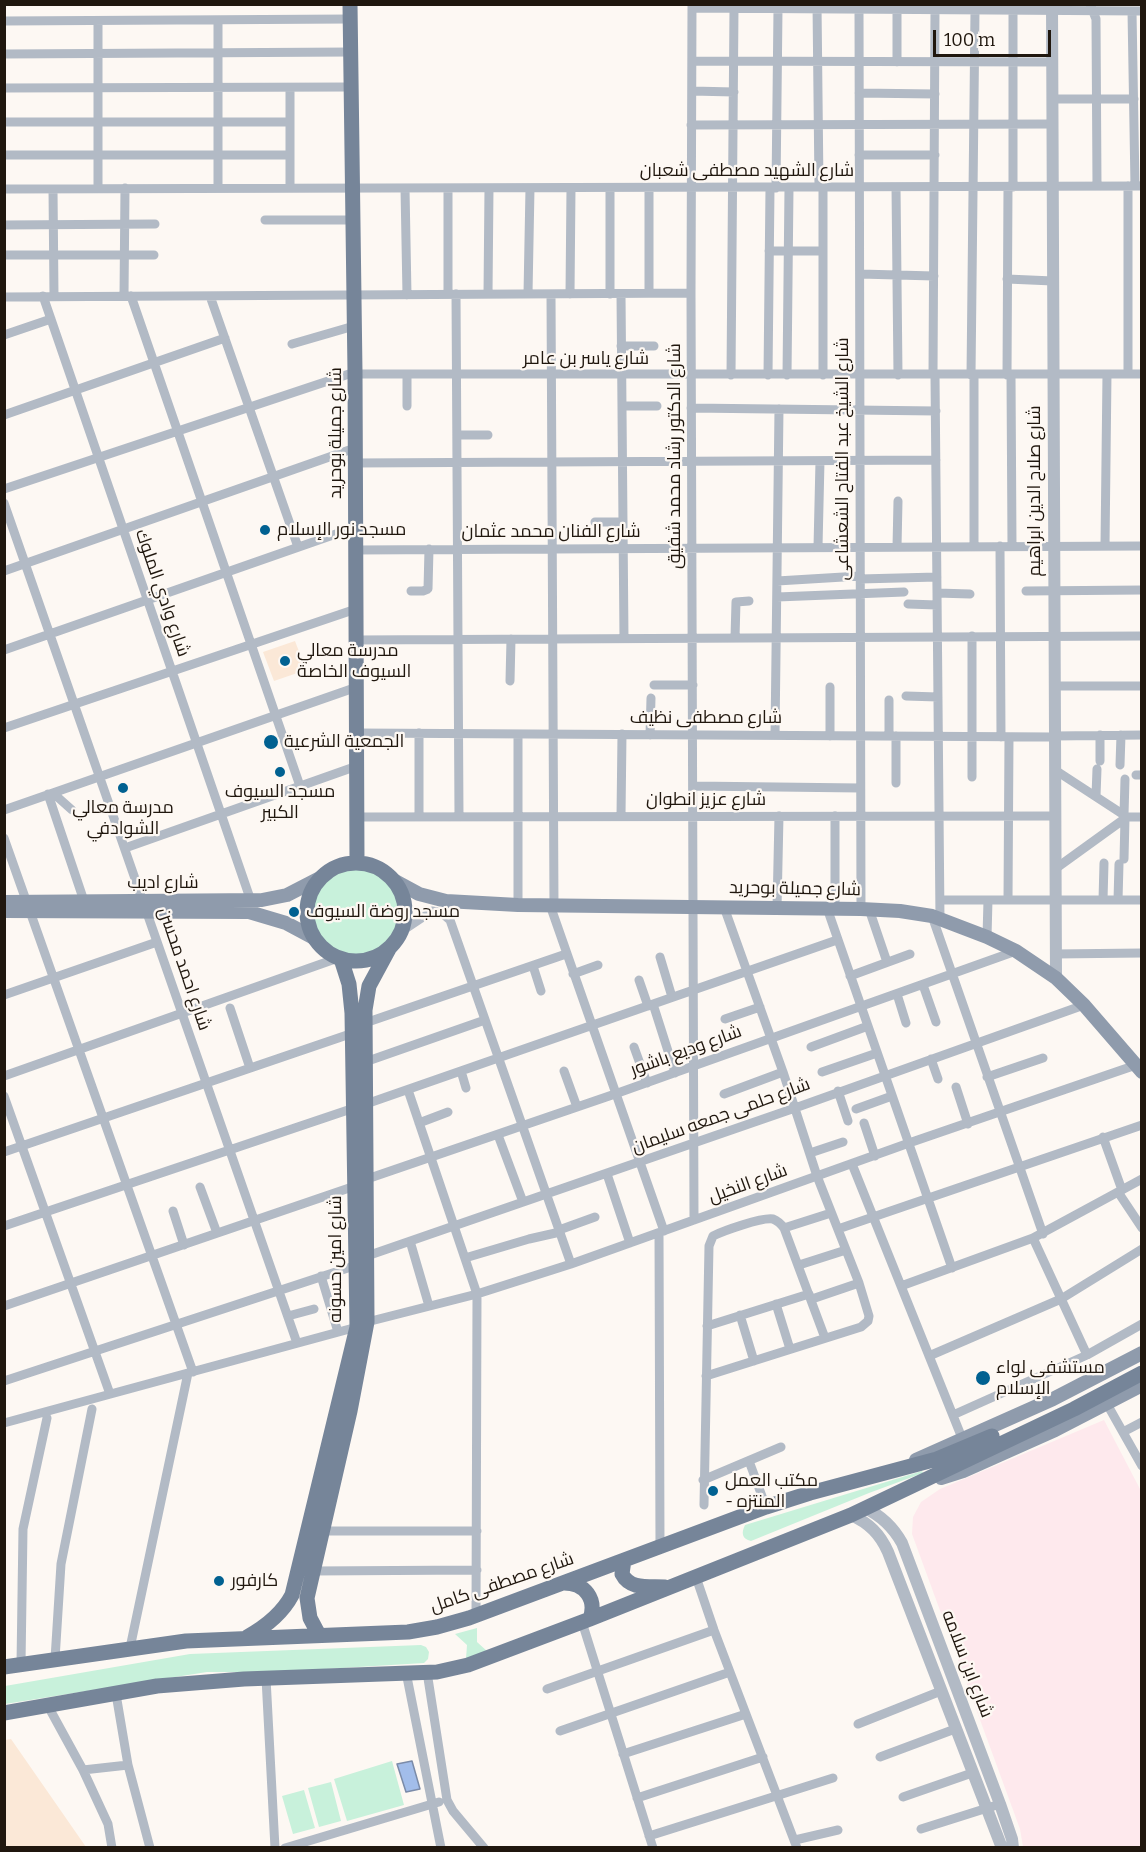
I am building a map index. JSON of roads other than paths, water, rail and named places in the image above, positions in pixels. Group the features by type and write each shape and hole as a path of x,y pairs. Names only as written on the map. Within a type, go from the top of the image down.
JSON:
{"main road":[{"name":"شارع جميلة بوحريد","path":"350,12 355,373 357,862"},
{"path":"357,862 372,865 384,871 395,881 402,892 405,918 402,931 389,949 371,959 351,961 340,958 320,946 308,923 306,908 310,893 318,879 336,866 357,862"},
{"name":"شارع اديب","path":"4,912 84,901 145,907 251,901 287,894 318,879"},
{"name":"شارع جميلة بوحريد","path":"395,881 432,904 446,901 518,905 831,908 900,911 936,917 1016,951 1056,978 1084,1005 1140,1067"},
{"name":"شارع اديب","path":"4,902 29,907 145,907 249,912 286,922 314,938"},
{"name":"شارع امين حسونه","path":"360,1106 365,1062 366,996 389,949"},
{"name":"شارع امين حسونه","path":"308,1612 307,1598 350,1411 362,1324 360,1106 352,996 340,958"},
{"name":"شارع امين حسونه","path":"243,1639 263,1627 286,1606 291,1595 362,1324"},
{"name":"شارع مصطفى كامل","path":"889,1472 1053,1399 1142,1353"},
{"path":"4,1713 157,1686 266,1678 427,1672 468,1665 586,1621 851,1515 910,1488 1142,1362"},
{"path":"1007,1435 1082,1405 1142,1373"},
{"path":"910,1488 963,1471 1055,1430 1142,1385"},
{"name":"شارع مصطفى كامل","path":"4,1667 186,1641 408,1632 445,1625 476,1616 766,1507 937,1459 1007,1435"},
{"path":"624,1560 622,1574 628,1583 635,1586 672,1587"},
{"path":"564,1583 580,1586 588,1593 592,1603 586,1621"},
{"path":"286,1606 298,1613 308,1612 319,1635"}],"street":[{"path":"692,6 897,10 923,7 936,10 975,11 1052,8 1130,10 1135,186 1128,374"},
{"name":"شارع الدكتور رشاد محمد شفيق","path":"692,6 694,1220"},
{"path":"817,7 818,124 823,251 823,375"},
{"path":"731,375 734,8"},
{"name":"شارع صلاح الدين ابراهيم","path":"1052,8 1056,978"},
{"path":"1091,8 1096,19 1097,186"},
{"path":"768,375 769,251 777,124 778,9"},
{"name":"شارع الشيخ عبد الفتاح الشعشاعى","path":"859,9 861,816 865,909 887,962"},
{"path":"897,10 897,62"},
{"path":"936,10 934,375 941,900 936,917 951,975 1043,1233"},
{"path":"974,547 972,199 974,187 975,11"},
{"path":"1012,546 1007,279 1013,124 1013,11"},
{"path":"4,21 218,20 350,12"},
{"path":"218,20 218,188"},
{"path":"98,21 98,188"},
{"path":"4,54 351,52"},
{"path":"692,61 1053,62"},
{"path":"290,87 290,187"},
{"path":"4,88 351,87"},
{"path":"692,92 734,92"},
{"path":"859,93 935,94"},
{"path":"1053,99 1134,99"},
{"path":"4,122 290,122"},
{"path":"692,125 1053,124"},
{"path":"4,155 290,155"},
{"path":"860,155 935,155"},
{"name":"شارع الشهيد مصطفى شعبان","path":"4,189 1135,186"},
{"path":"896,187 898,375"},
{"path":"125,188 124,255 127,296 154,363 300,786"},
{"path":"405,188 407,295"},
{"path":"448,188 457,375 459,816"},
{"path":"488,294 489,188"},
{"path":"528,294 530,188"},
{"path":"570,294 571,188"},
{"path":"610,188 610,294"},
{"path":"649,188 649,293"},
{"path":"788,375 789,188"},
{"path":"52,189 54,296"},
{"path":"265,220 353,220"},
{"path":"4,225 155,224"},
{"path":"769,251 823,251"},
{"path":"4,255 154,255"},
{"path":"860,274 934,276"},
{"path":"1007,279 1053,281"},
{"path":"4,297 691,293"},
{"path":"551,294 552,905 566,954 640,1162 661,1232 660,1546"},
{"path":"621,294 624,638"},
{"name":"شارع وادي الملوك","path":"43,296 251,901"},
{"path":"210,296 298,547"},
{"path":"4,335 51,320"},
{"path":"292,344 354,326"},
{"path":"4,415 225,338"},
{"path":"621,346 654,346"},
{"name":"شارع ياسر بن عامر","path":"4,489 355,373 407,375 1142,374"},
{"path":"1105,546 1107,374"},
{"path":"407,375 407,406"},
{"path":"622,406 657,406"},
{"path":"691,408 936,411"},
{"path":"775,735 779,409"},
{"path":"458,435 488,435"},
{"path":"4,571 274,476 355,455 458,463 936,460"},
{"path":"818,547 820,461"},
{"path":"897,547 898,501"},
{"name":"شارع احمد محسن","path":"4,504 297,1343"},
{"path":"595,522 623,522"},
{"path":"4,650 356,527"},
{"path":"1000,546 1008,816 1008,900"},
{"name":"شارع الفنان محمد عثمان","path":"356,550 1142,546"},
{"path":"411,591 428,589 429,549"},
{"path":"777,581 937,577"},
{"path":"1026,591 1142,590"},
{"path":"777,597 904,592"},
{"path":"937,593 970,594"},
{"path":"735,638 736,603 737,601 749,602"},
{"path":"908,604 937,605"},
{"path":"4,728 356,609"},
{"path":"972,636 972,777"},
{"path":"356,640 1142,636"},
{"path":"510,681 511,639"},
{"path":"654,685 693,685"},
{"path":"1054,686 1142,686"},
{"path":"4,810 357,687"},
{"path":"830,687 830,736"},
{"path":"906,696 938,697"},
{"path":"650,735 651,698"},
{"path":"889,700 896,783"},
{"name":"شارع مصطفى نظيف","path":"357,733 972,737 1142,735"},
{"path":"419,733 419,816"},
{"path":"518,734 518,905"},
{"path":"621,816 622,734"},
{"path":"1096,796 1101,735"},
{"path":"1120,765 1121,735"},
{"path":"125,848 357,766"},
{"path":"1054,770 1125,816 1142,817"},
{"path":"1118,900 1125,816 1125,779"},
{"path":"693,786 861,788"},
{"path":"51,794 72,810"},
{"path":"51,794 84,901"},
{"path":"777,908 779,816"},
{"path":"836,816 831,908 837,939 952,1268"},
{"name":"شارع عزيز انطوان","path":"358,817 1055,816"},
{"path":"1055,869 1125,816"},
{"path":"4,838 176,1324 190,1372 130,1648"},
{"path":"1103,900 1104,862"},
{"path":"941,900 1142,900"},
{"path":"987,937 988,900"},
{"path":"402,931 432,904 450,920 571,1264"},
{"path":"706,1376 861,1327 868,1321 869,1311 817,1176 783,1072 724,907"},
{"path":"4,1226 408,1090 837,939"},
{"path":"4,995 157,942"},
{"name":"شارع وديع باشور","path":"4,1306 647,1083 1016,951"},
{"path":"1056,954 1142,953"},
{"path":"365,1023 566,954"},
{"path":"850,975 910,954"},
{"path":"660,957 672,997"},
{"path":"4,1076 340,958"},
{"path":"573,974 598,965"},
{"path":"533,966 541,991"},
{"path":"639,980 675,1073"},
{"path":"923,985 936,1022"},
{"path":"897,994 906,1023"},
{"name":"شارع حلمى جمعه سليمان","path":"4,1381 321,1276 410,1241 607,1174 1084,1005"},
{"path":"725,1019 760,1007"},
{"path":"230,1008 250,1068"},
{"path":"365,1062 485,1020"},
{"path":"811,1047 868,1026"},
{"path":"4,1152 353,1033"},
{"path":"634,1047 647,1083"},
{"path":"822,1072 877,1053"},
{"path":"987,1077 1043,1058"},
{"path":"931,1059 938,1079"},
{"name":"شارع النخيل","path":"4,1423 338,1332 571,1264 909,1143 1140,1067"},
{"path":"460,1071 466,1088"},
{"path":"564,1071 577,1107"},
{"path":"724,1094 783,1072"},
{"path":"956,1087 968,1124"},
{"path":"408,1090 477,1293 476,1616"},
{"path":"838,1091 848,1121"},
{"path":"4,1096 110,1394"},
{"path":"856,1109 892,1096"},
{"path":"419,1123 448,1112"},
{"path":"864,1122 875,1155"},
{"path":"837,1229 1142,1125"},
{"path":"498,1135 523,1202"},
{"path":"1103,1137 1120,1191 1142,1228"},
{"path":"810,1153 843,1142"},
{"path":"852,1164 962,1438"},
{"path":"607,1174 630,1243"},
{"path":"901,1286 1033,1238 1142,1179"},
{"path":"200,1187 216,1233"},
{"path":"173,1211 184,1245"},
{"path":"784,1228 831,1212"},
{"path":"465,1258 559,1231 595,1217"},
{"path":"704,1504 706,1326 709,1246 713,1236 770,1219 780,1223 799,1265 825,1338"},
{"path":"1033,1238 1087,1355"},
{"path":"410,1241 429,1306"},
{"path":"929,1356 1061,1299 1142,1249"},
{"path":"799,1265 846,1251"},
{"path":"321,1276 338,1332"},
{"path":"706,1326 776,1304 859,1283"},
{"path":"776,1304 790,1349"},
{"path":"288,1316 314,1309"},
{"path":"740,1315 754,1361"},
{"path":"953,1415 1087,1355 1142,1324"},
{"path":"1107,1404 1141,1463"},
{"path":"55,1659 61,1564 92,1409"},
{"path":"21,1664 24,1526 47,1418"},
{"path":"1123,1432 1142,1422"},
{"path":"703,1480 781,1447"},
{"path":"748,1461 766,1507"},
{"name":"شارع ابن سلامه","path":"865,1508 890,1525 902,1543 1000,1804 1013,1848"},
{"name":"شارع ابن سلامه","path":"851,1515 874,1529 883,1540 1002,1848"},
{"path":"322,1531 477,1531"},
{"path":"313,1571 477,1570"},
{"path":"696,1577 796,1844 838,1830"},
{"path":"586,1621 597,1671 653,1848"},
{"path":"547,1689 714,1630"},
{"path":"406,1672 441,1848"},
{"path":"427,1672 447,1800 453,1811 484,1848"},
{"path":"560,1731 730,1672"},
{"path":"266,1678 275,1848"},
{"path":"858,1724 941,1691"},
{"path":"116,1694 128,1765 150,1848"},
{"path":"48,1706 83,1770 108,1824 112,1848"},
{"path":"623,1754 746,1714"},
{"path":"880,1757 955,1729"},
{"path":"637,1798 763,1757"},
{"path":"83,1770 128,1765"},
{"path":"903,1797 972,1773"},
{"path":"649,1836 833,1778"},
{"path":"285,1848 447,1800"},
{"path":"921,1829 1000,1804"}],"water":[{"path":"412,1761 420,1789 406,1792 397,1764"}],"place":[{"name":"مسجد نور الإسلام","path":"265,530"},
{"name":"مدرسة معالي السيوف الخاصة","path":"285,661"},
{"name":"الجمعية الشرعية","path":"271,742"},
{"name":"مسجد السيوف الكبير","path":"280,772"},
{"name":"مدرسة معالي الشوادفي","path":"123,788"},
{"name":"مسجد روضة السيوف","path":"294,912"},
{"name":"مستشفى لواء الإسلام","path":"983,1378"},
{"name":"مكتب العمل - المنتزه","path":"713,1491"},
{"name":"كارفور","path":"219,1581"}]}
